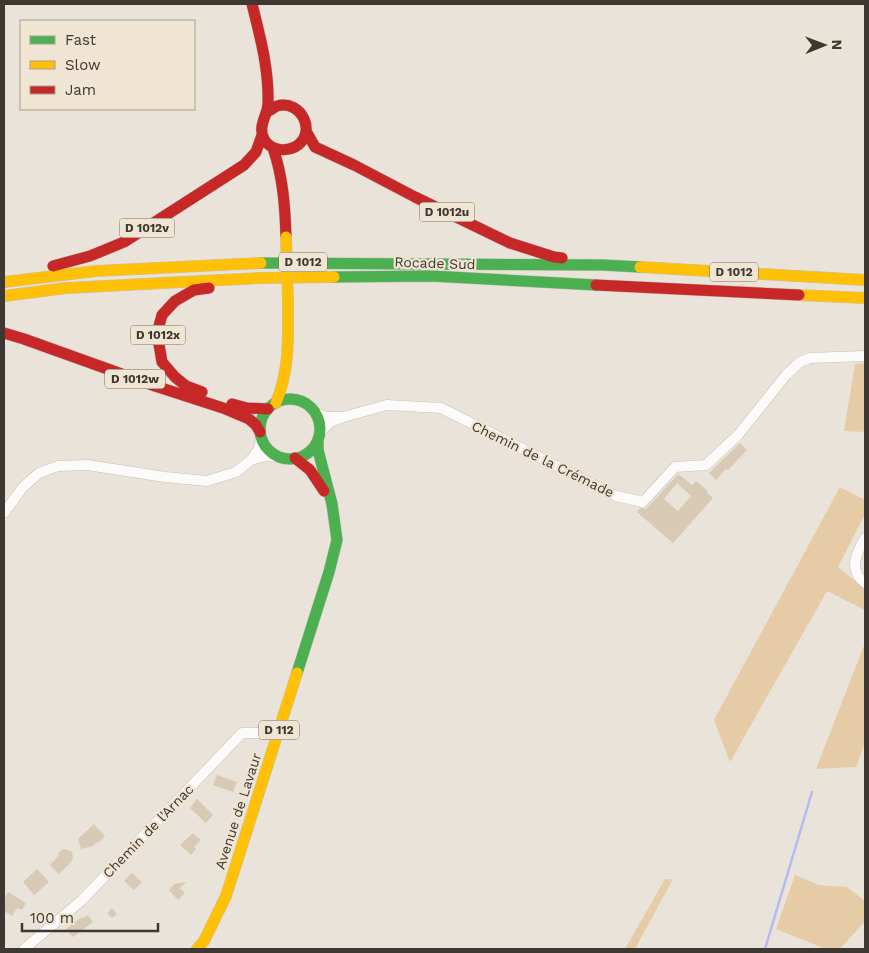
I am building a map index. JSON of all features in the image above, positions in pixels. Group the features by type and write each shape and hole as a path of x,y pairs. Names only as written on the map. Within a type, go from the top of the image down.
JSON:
{"main road":[{"path":"252,4 266,59 280,91 290,106"},
{"path":"266,59 267,112"},
{"path":"285,198 291,163 298,145 305,136 306,121 301,113 290,106 278,106 267,112 262,120 261,128 262,135 268,145 278,150 288,150 298,145"},
{"name":"D 1012u","path":"306,131 315,146 510,243 554,257 603,265"},
{"name":"D 1012v","path":"4,277 77,260 124,242 244,165 256,152 262,135"},
{"path":"273,148 281,173 285,198 289,353 297,388 306,404"},
{"name":"Rocade Sud","path":"4,282 96,271 274,262 603,265 865,280"},
{"name":"Rocade Sud","path":"4,296 66,288 261,278 431,276 865,298"},
{"name":"D 1012x","path":"261,278 194,290 175,301 162,315 157,334 162,362 186,386 227,403 247,408 272,406"},
{"name":"D 1012w","path":"4,333 223,408 249,419 261,435"},
{"path":"272,406 283,400 299,400 315,413 318,419 318,436 309,452 295,458 287,459 280,457 272,453 261,435 263,416 272,406 282,386 289,353"},
{"name":"D 112","path":"318,436 319,455 332,504"},
{"name":"D 112","path":"295,458 310,470 332,504"},
{"name":"Avenue de Lavaur","path":"197,949 204,941 226,896 329,572 337,540 332,504"}],"street":[{"name":"Chemin de la Crémade","path":"342,417 387,405 441,408 616,496 643,502 675,467 706,465 738,435 786,375 800,362 810,358 865,356"},
{"path":"315,413 327,417 342,417"},
{"path":"318,436 330,422 342,417"},
{"path":"4,513 23,487 39,473 58,466 88,465 165,477 207,481 236,472 251,460 258,450 261,435"},
{"path":"251,460 268,456 280,457"},
{"path":"865,538 854,562 856,572 865,583"},
{"name":"Chemin de l'Arnac","path":"24,949 82,900 242,733 278,733"}],"shaded area":[{"path":"865,363 865,432 844,431 855,364"},
{"path":"840,487 865,500 865,514 838,567 865,589 865,610 827,591 730,762 714,720"},
{"path":"865,643 865,743 856,767 816,769"},
{"path":"795,875 819,885 847,887 865,901 865,921 840,949 826,949 776,929"},
{"path":"665,879 673,879 635,949 625,949"}],"building":[{"path":"740,443 747,450 716,480 709,473"},
{"path":"678,474 692,485 696,481 713,498 673,543 637,512 640,508 645,509","holes":["677,483 691,496 678,511 664,499"]},
{"path":"217,775 237,782 233,792 213,785"},
{"path":"197,799 213,815 206,823 190,808"},
{"path":"94,824 105,836 93,846 81,849 78,839"},
{"path":"193,833 201,840 194,847 196,849 191,855 180,845"},
{"path":"63,849 72,852 73,858 59,874 50,865"},
{"path":"37,869 49,882 34,895 23,882"},
{"path":"132,873 142,882 134,890 124,881"},
{"path":"186,882 180,888 185,893 178,900 169,890 174,884"},
{"path":"8,892 26,903 22,910 17,908 12,916 4,911 6,901 4,899"},
{"path":"112,908 117,914 112,918 107,913"},
{"path":"88,915 93,922 73,937 66,929 82,917"}],"waterway":[{"path":"765,949 812,792"}],"traffic: fast":[{"path":"261,263 603,265 640,267"},
{"path":"334,277 431,276 596,285"},
{"path":"290,399 306,404 311,408 315,413 320,429 315,445 311,450 306,454 290,459 274,454 269,450 265,445 260,429 265,413 269,408 274,404 290,399"},
{"path":"297,673 329,572 337,540 332,504 318,450 318,439"}],"traffic: slow":[{"path":"286,237 288,301"},
{"path":"4,282 96,271 261,263"},
{"path":"640,267 865,280"},
{"path":"4,296 66,288 261,278 334,277"},
{"path":"799,295 865,298"},
{"path":"276,403 281,390 286,365 288,301"},
{"path":"197,949 204,941 226,896 297,673"}],"traffic: jam":[{"path":"252,4 263,53 268,90 268,103 262,125 262,134 270,146 282,150 291,149 302,141 306,126 300,112 286,105 277,106 267,112"},
{"path":"306,131 315,147 415,197 510,243 562,258"},
{"path":"53,266 90,256 124,242 244,165 256,152 262,135"},
{"path":"273,148 283,192 286,237"},
{"path":"596,285 799,295"},
{"path":"202,392 186,386 162,362 157,333 162,315 175,301 194,290 209,288"},
{"path":"4,333 223,408 249,419 260,432"},
{"path":"232,404 247,408 268,409"},
{"path":"295,458 310,470 324,491"}]}
